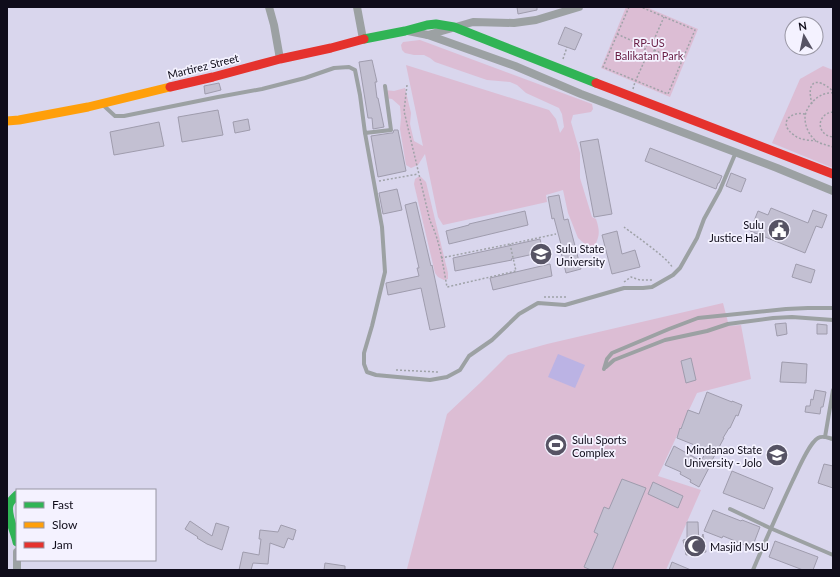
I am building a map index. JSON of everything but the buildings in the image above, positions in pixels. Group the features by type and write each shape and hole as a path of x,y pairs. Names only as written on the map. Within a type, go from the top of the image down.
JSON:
{"street":[{"path":"269,7 280,59"},
{"path":"357,7 363,39"},
{"path":"428,35 473,22 514,23 536,20 579,7"},
{"name":"Martirez Street","path":"7,121 101,104 363,39 436,24 454,27 833,174"},
{"path":"405,31 428,35 515,66 581,94 736,152 833,191"},
{"path":"581,94 588,80"},
{"path":"777,168 783,155"},
{"path":"16,496 9,503 8,511 16,536"}],"lane":[{"path":"101,104 115,116 124,116 262,89 305,78 334,68 350,67 355,70 382,226 385,272 364,353 364,364 367,372 376,375 430,380 447,377 460,370 469,356 492,340 519,314 538,303 565,305 624,288 652,287 673,275 680,268 697,238 704,219 720,190 736,152"},
{"path":"365,133 391,130 385,86"},
{"path":"833,308 786,309 698,318 612,353 607,359 604,369 614,360 665,340 707,331 728,324 792,317 833,320"},
{"path":"667,330 670,339"},
{"path":"825,437 833,390"},
{"path":"753,570 770,528 806,452 816,439 820,437 833,439"},
{"path":"730,509 833,555"}],"path":[{"path":"629,7 604,67 668,94 695,30 641,7"},
{"path":"652,45 664,17"},
{"path":"617,34 646,47"},
{"path":"648,43 656,47 652,55 644,52 646,47 648,43"},
{"path":"559,68 567,47"},
{"path":"654,50 682,62"},
{"path":"631,96 636,80 648,53"},
{"path":"812,104 809,92 810,87 813,84 817,82 822,83 833,92"},
{"path":"407,85 404,111 418,174 430,221 434,229 447,287 516,271 510,244"},
{"path":"816,141 810,135 806,126 805,117 808,108 822,95 833,92"},
{"path":"833,112 823,116 820,124 823,133 827,136 833,137"},
{"path":"806,114 796,114 790,116 787,119 786,124 788,129 794,136 833,147"},
{"path":"374,182 418,174"},
{"path":"441,258 556,234"}],"green space":[{"name":"RP-US Balikatan Park","path":"626,7 646,7 698,29 670,97 601,68"},
{"path":"420,40 592,104 593,109 591,112 573,115 571,122 580,153 580,178 592,217 596,219 598,227 599,233 594,247 586,245 578,238 568,213 563,190 546,195 547,202 443,225 438,217 425,154 418,165 411,168 406,165 400,129 400,106 392,99 385,98 384,90 394,91 405,88 411,113 410,124 414,141 423,146 406,65 549,110 556,119 560,133 564,127 562,114 559,108 526,93 517,85 510,82 487,80 435,62 424,55 405,53 402,50 401,45 403,42"},
{"path":"823,66 833,70 833,168 772,143 800,79"},
{"path":"421,177 426,182 448,273 448,279 444,280 438,277 435,273 414,184 415,179"},
{"name":"Sulu Sports Complex","path":"723,303 729,326 741,325 751,379 697,393 658,476 701,490 666,570 407,569 447,414 508,355 547,344"}],"shaded area":[{"path":"558,354 585,365 575,388 548,377"}],"traffic: fast":[{"path":"364,39 427,25 436,24 454,27 596,83"},
{"path":"16,496 10,502 8,509 16,539"}],"traffic: slow":[{"path":"7,121 88,107 170,87"}],"traffic: jam":[{"path":"170,87 364,39"},
{"path":"596,83 833,174"}],"place":[{"name":"Sulu Justice Hall","path":"779,230"},
{"name":"Sulu State University","path":"541,254"},
{"name":"Sulu Sports Complex","path":"556,445"},
{"name":"Mindanao State University - Jolo","path":"777,455"},
{"name":"Masjid MSU","path":"695,546"}]}
